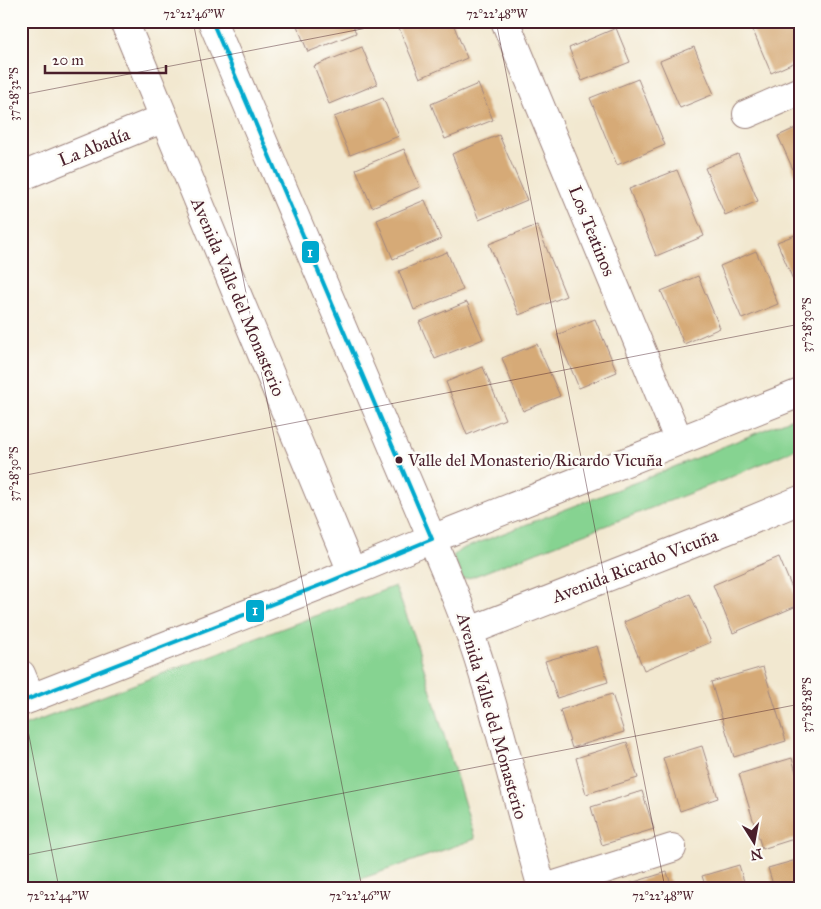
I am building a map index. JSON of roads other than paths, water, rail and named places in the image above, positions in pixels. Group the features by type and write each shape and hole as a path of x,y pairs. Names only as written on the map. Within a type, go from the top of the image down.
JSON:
{"street":[{"name":"Avenida Valle del Monasterio","path":"124,21 352,572"},
{"name":"Avenida Valle del Monasterio","path":"212,21 470,631 482,667 528,837 544,888"},
{"name":"Los Teatinos","path":"505,21 679,442"},
{"path":"747,114 800,91"},
{"name":"La Abadía","path":"25,175 164,118"},
{"path":"25,691 352,572 800,393"},
{"name":"Avenida Ricardo Vicuña","path":"470,631 800,500"},
{"path":"544,888 672,848"}],"place":[{"name":"Valle del Monasterio/Ricardo Vicuña","path":"399,460"}]}
